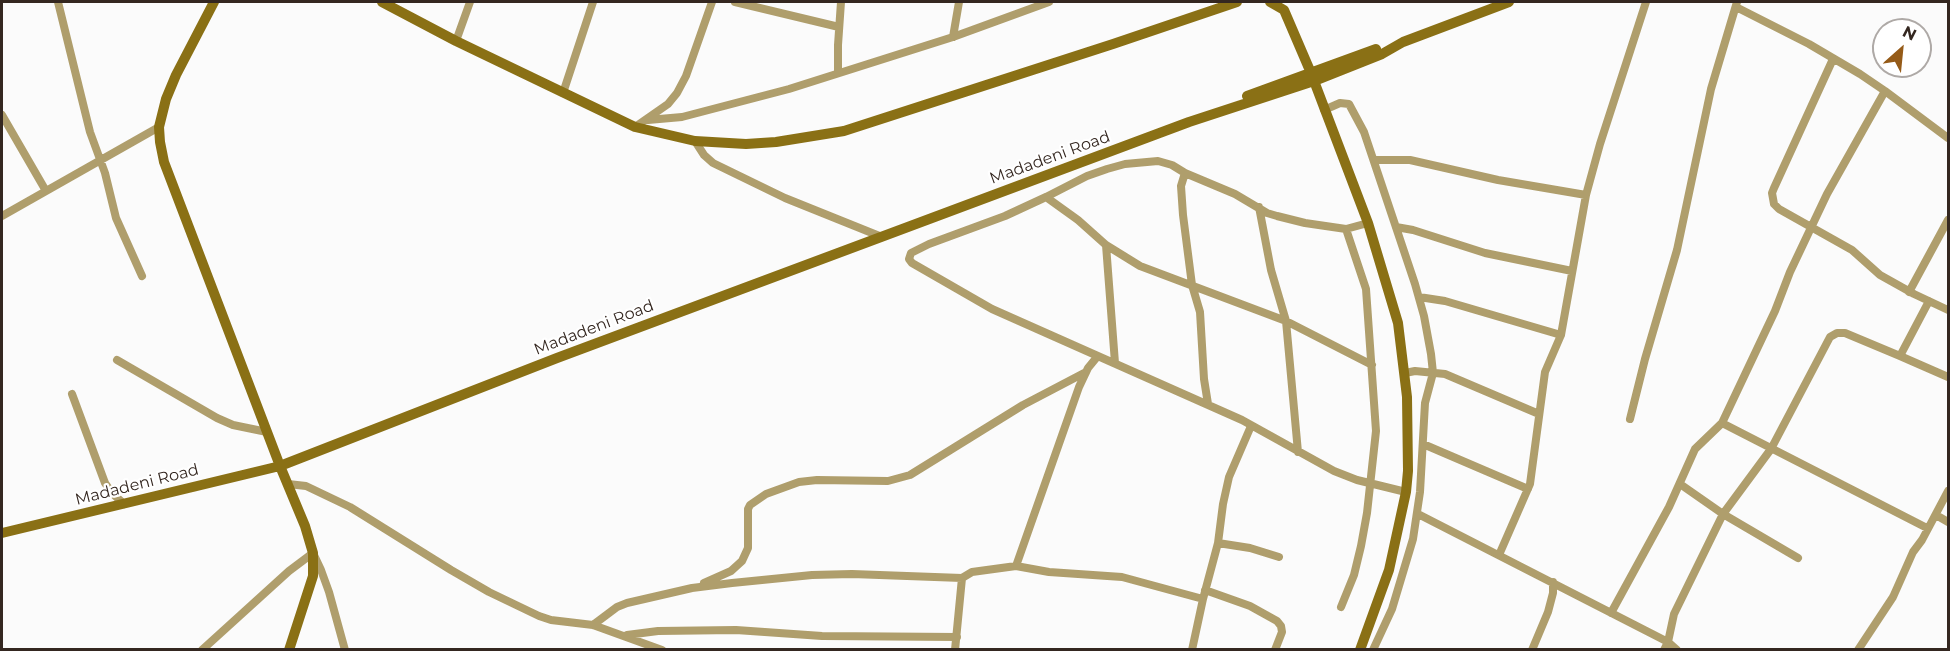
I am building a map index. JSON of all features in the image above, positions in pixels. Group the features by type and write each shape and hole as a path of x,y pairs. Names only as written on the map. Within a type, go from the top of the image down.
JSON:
{"street":[{"path":"58,2 78,88 116,218 142,276"},
{"path":"214,2 166,99 159,127 164,162 305,526 329,592 345,650"},
{"path":"382,2 456,41 635,128 695,141 729,144 776,142 844,131 1237,2"},
{"path":"456,41 470,2"},
{"path":"563,93 592,2"},
{"path":"635,128 668,104 677,93 686,75 712,2"},
{"path":"735,2 839,27"},
{"path":"838,73 841,2"},
{"path":"953,37 959,2"},
{"path":"648,120 670,119 701,113 789,89 953,37 1049,2"},
{"path":"1270,2 1284,6 1368,224 1398,323 1405,373 1408,414 1406,492 1389,570 1360,650"},
{"name":"Madadeni Road","path":"2,533 280,466 557,358 1189,122 1382,54 1403,42 1509,2"},
{"path":"1499,555 1528,489 1534,465 1545,372 1561,335 1586,195 1646,2"},
{"path":"1630,419 1677,250 1709,99 1737,4 1809,44 1885,91 1948,138"},
{"path":"1833,59 1772,193 1774,204 1852,250 1880,275 1909,292 1948,310"},
{"path":"1611,614 1680,484 1695,448 1722,423 1769,325 1790,272 1834,179 1885,91"},
{"path":"1324,110 1343,102 1350,105 1375,160 1419,297 1428,335 1433,373 1425,403 1418,514 1413,538 1392,609 1373,650"},
{"path":"2,115 46,191"},
{"path":"2,216 159,127"},
{"path":"695,141 704,156 713,163 785,198 882,237"},
{"path":"1375,160 1410,160 1498,180 1586,195"},
{"path":"1368,224 1346,229 1305,223 1268,213 1235,194 1185,173 1172,165 1158,162 1125,164 1087,176 1005,216 929,244 911,253 909,259 912,263 992,309 1208,404 1334,471 1370,484 1406,492"},
{"path":"1185,173 1181,186 1181,198 1192,285 1200,312 1204,379 1208,404"},
{"path":"1046,197 1078,220 1106,245 1155,273 1286,321 1372,365"},
{"path":"1259,207 1271,270 1286,321 1298,452"},
{"path":"1909,292 1948,220"},
{"path":"1396,227 1413,230 1485,253 1572,271"},
{"path":"1341,607 1354,575 1361,546 1376,431 1366,289 1346,229"},
{"path":"1106,245 1115,363"},
{"path":"1419,297 1445,301 1561,335"},
{"path":"1900,356 1929,301"},
{"path":"1666,646 1674,614 1723,514 1772,449 1833,334 1845,333 1948,377"},
{"path":"1016,566 1086,372 1097,357"},
{"path":"117,360 217,418 267,432"},
{"path":"1405,373 1415,371 1451,376 1539,414"},
{"path":"692,588 731,571 742,561 748,548 748,509 766,494 799,482 888,481 910,475 1023,405 1086,372"},
{"path":"72,394 108,488 124,504"},
{"path":"1722,423 1927,528"},
{"path":"1192,650 1218,543 1228,477 1251,426"},
{"path":"1423,444 1528,489"},
{"path":"288,484 306,486 350,507 451,570 524,609 551,620 593,625 662,650"},
{"path":"1680,484 1723,514 1798,558"},
{"path":"1858,650 1893,597 1913,552 1922,540 1948,491"},
{"path":"1418,514 1553,582 1677,650"},
{"path":"1936,515 1948,522"},
{"path":"1218,543 1250,548 1279,557"},
{"path":"202,650 289,571 313,553"},
{"path":"289,650 313,576 313,553"},
{"path":"593,625 617,607 627,603 692,588 812,575 962,578 972,572 1016,566 1049,572 1122,577 1250,606 1277,621 1281,626 1282,632 1275,650"},
{"path":"955,650 962,578"},
{"path":"1532,650 1548,612 1553,593 1553,582"},
{"path":"625,635 658,631 736,630 822,636 957,637"}]}
